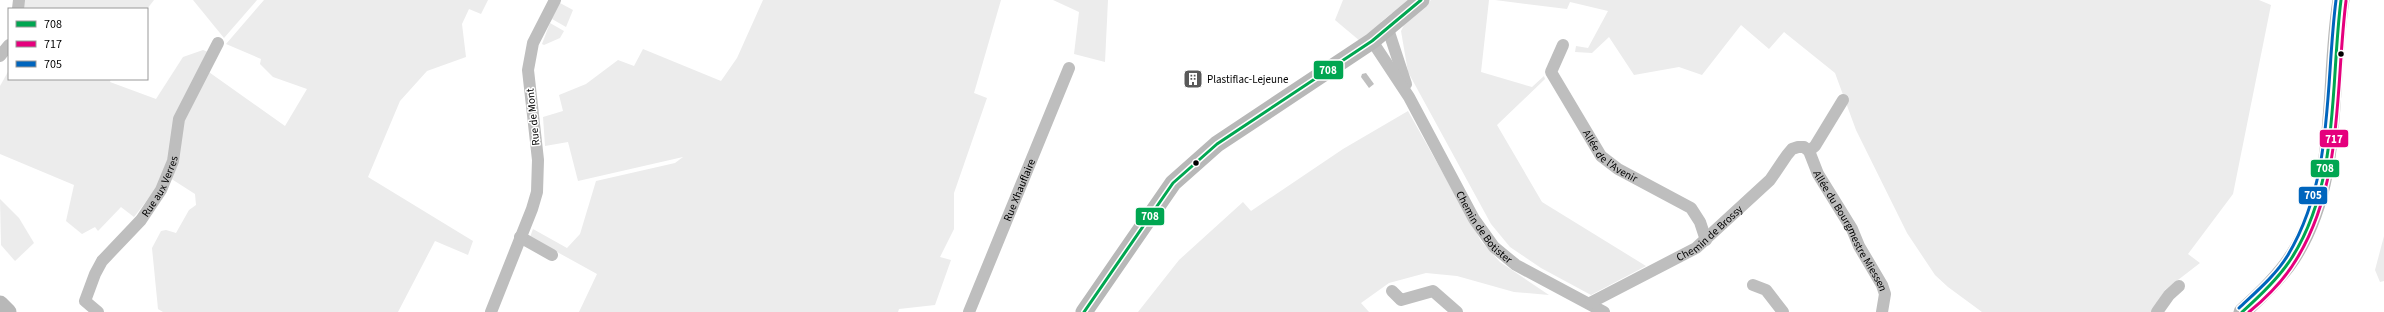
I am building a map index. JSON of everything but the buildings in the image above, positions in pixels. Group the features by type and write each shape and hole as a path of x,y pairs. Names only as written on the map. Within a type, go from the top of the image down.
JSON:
{"street":[{"name":"Rue de Mont","path":"491,312 537,192 538,160 528,70 533,43 555,0"},
{"path":"1084,312 1173,183 1217,144 1372,41 1421,0"},
{"path":"2242,312 2266,290 2292,258 2310,222 2328,159 2335,41 2341,0"},
{"name":"Chemin de Botister","path":"1388,29 1410,97"},
{"name":"Chemin de Botister","path":"1372,41 1410,97 1474,219 1494,247 1516,265 1590,303 1604,312"},
{"name":"Rue aux Verres","path":"98,312 85,302 95,274 102,261 141,220 161,190 173,161 179,119 218,43"},
{"path":"0,56 8,46"},
{"name":"Allée de l'Avenir","path":"1563,46 1551,72 1601,156 1618,170 1691,208 1700,222 1706,240"},
{"name":"Rue Xhauflaire","path":"969,312 1070,68"},
{"path":"1809,151 1815,146 1843,100"},
{"name":"Chemin de Brossy","path":"1590,303 1684,256 1706,240 1770,180 1792,149 1804,147 1809,151"},
{"name":"Allée du Bourgmestre Miessen","path":"1809,151 1818,174 1852,228 1859,246 1882,285 1885,294 1882,312"},
{"path":"520,237 552,255"},
{"path":"1753,285 1766,290 1783,312"},
{"path":"2157,312 2169,295 2179,286"},
{"path":"1392,292 1401,300 1433,290 1457,312"}],"shaded area":[{"path":"23,0 154,0 148,8 23,8"},
{"path":"193,0 257,0 224,38"},
{"path":"264,0 488,0 481,14 469,9 462,24 466,57 427,71 400,101 368,177 473,241 468,255 435,241 398,312 163,312 158,309 152,248 161,231 166,230 176,233 189,210 196,205 195,194 170,178 184,118 206,70 285,126 307,89 273,77 260,64 261,59 226,44"},
{"path":"763,0 1001,0 974,93 987,98 954,193 954,229 940,257 951,260 935,305 899,309 898,312 579,312 597,274 530,237 533,229 567,248 580,234 596,181 675,163 683,157 578,181 568,142 545,146 543,117 563,111 559,95 586,84 618,60 634,66 643,49 721,81 737,58"},
{"path":"1053,0 1108,0 1105,62 1074,54 1079,12"},
{"path":"1343,0 1411,0 1394,16 1392,13 1381,22 1385,25 1360,41 1335,20"},
{"path":"1431,0 1489,0 1481,72 1532,87 1544,76 1545,79 1497,125 1542,202 1646,266 1591,295 1541,268 1510,247 1491,224 1408,72 1401,31 1404,25"},
{"path":"1495,0 2259,0 2271,5 2233,194 2188,254 2200,263 2165,290 2151,312 1982,312 1948,287 1935,275 1907,233 1856,130 1835,73 1784,32 1769,49 1741,25 1702,75 1679,67 1634,75 1609,37 1592,53 1575,52 1576,46 1588,48 1608,11 1570,2 1567,9"},
{"path":"560,3 573,10 566,27 552,19"},
{"path":"550,23 564,31 560,38 544,45 542,44"},
{"path":"203,50 208,52 157,187 134,217 121,207 98,231 95,227 82,234 66,221 74,185 0,154 0,86 8,72 8,80 111,80 110,82 156,99 183,57"},
{"path":"1366,73 1374,84 1369,88 1361,77 1362,74"},
{"path":"1408,111 1481,241 1500,262 1549,295 1514,292 1457,276 1426,273 1389,283 1361,303 1369,312 1138,312 1179,260 1243,202 1251,211 1343,149"},
{"path":"0,199 19,218 34,243 15,261 1,245"},
{"path":"2384,236 2384,281 2380,282 2375,270"}],"transit line":[{"name":"708","path":"1084,312 1173,183 1217,144 1372,41 1421,0"},
{"name":"705","path":"2239,308 2272,276 2288,255 2303,225 2313,195 2321,163 2325,131 2336,0"},
{"name":"708","path":"2242,312 2268,287 2291,259 2307,230 2318,199 2330,133 2341,0"},
{"name":"717","path":"2249,312 2275,288 2296,260 2311,230 2323,199 2335,134 2346,1"}],"place":[{"name":"Plastiflac-Lejeune","path":"1193,79"}]}
